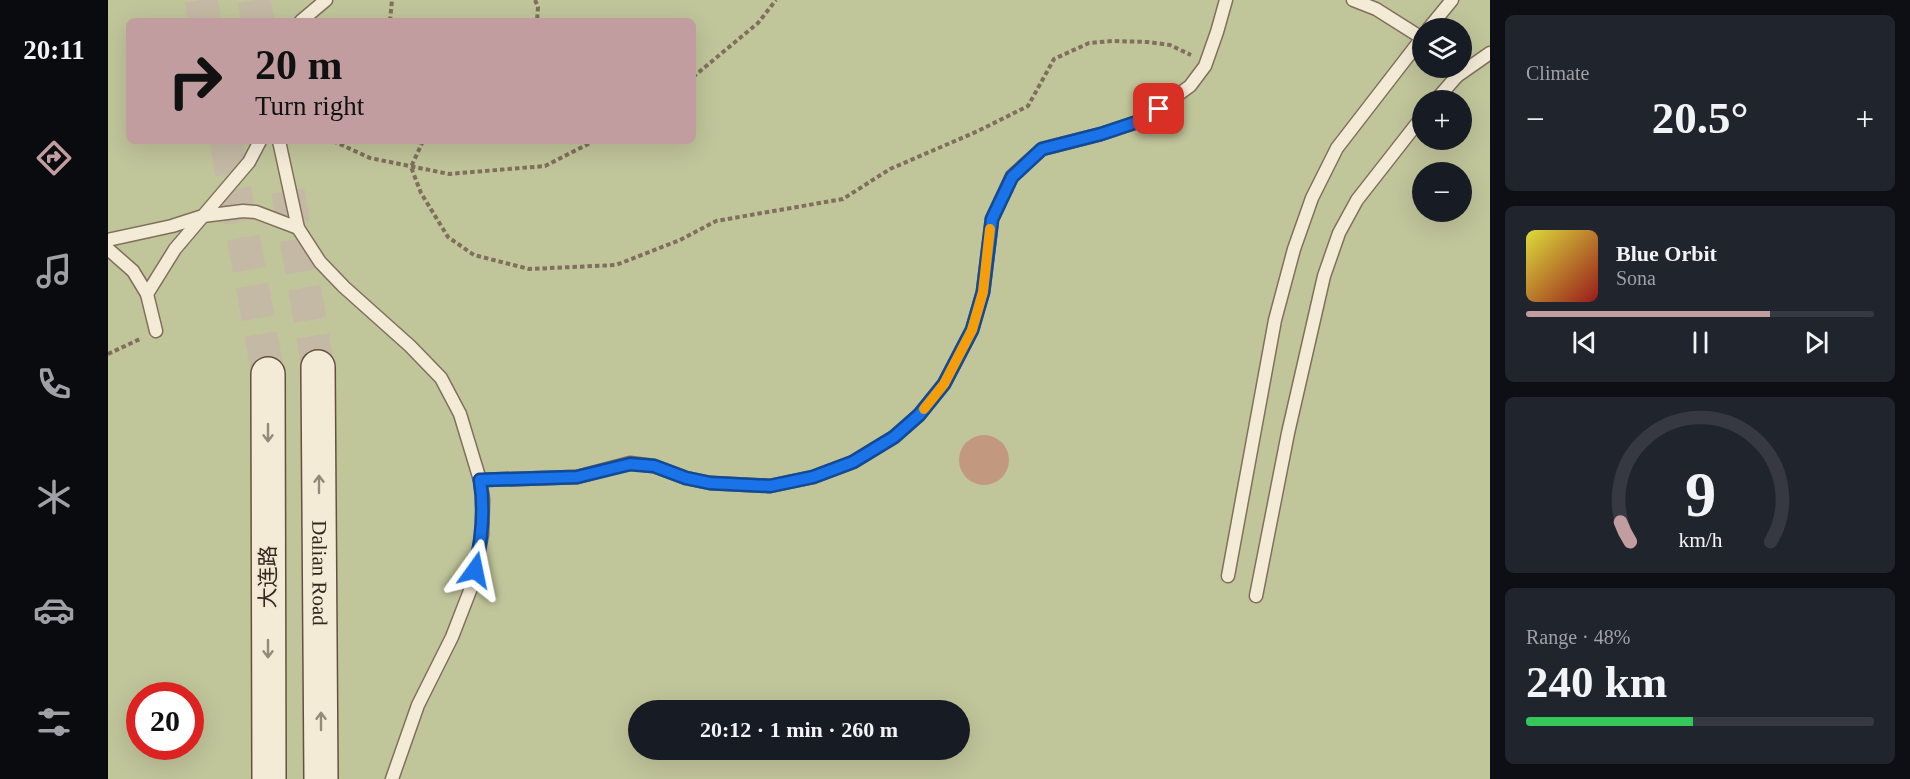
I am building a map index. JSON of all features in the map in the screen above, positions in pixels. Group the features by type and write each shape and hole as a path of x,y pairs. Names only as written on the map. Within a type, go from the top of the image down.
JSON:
{"main road":[{"name":"Dalian Road","path":"318,367 321,779"},
{"name":"大连路","path":"268,374 269,779"}],"lane":[{"path":"305,18 326,0"},
{"path":"480,480 577,477 630,464 654,466 686,478 710,483 770,486 813,477 853,462 894,437 919,415 944,384 972,330 983,292 992,219 1012,177 1042,149 1101,134 1143,120 1190,86 1205,66 1226,0"},
{"path":"1353,0 1376,9 1412,32"},
{"path":"1436,18 1447,2"},
{"path":"1228,576 1275,320 1294,249 1312,198 1337,148 1412,51"},
{"path":"1472,62 1490,53"},
{"path":"1256,596 1288,433 1323,276 1339,233 1357,200 1412,130"},
{"path":"147,294 175,249 249,162 258,144"},
{"path":"280,144 298,228 320,262 441,378 460,414 480,480 483,499 482,535 471,588 452,637 418,705 392,779"},
{"path":"108,240 172,226 203,216 243,211 256,212 298,228"},
{"path":"108,249 133,271 147,294 156,331"}],"path":[{"path":"390,18 392,0"},
{"path":"535,0 538,7 537,18"},
{"path":"696,74 758,22 776,0"},
{"path":"422,144 411,166 421,193 448,237 474,255 529,269 616,266 680,240 716,221 843,200 890,169 1028,106 1054,59 1089,43 1112,41 1170,45 1195,57 1205,66"},
{"path":"340,144 370,158 449,174 545,166 588,144"},
{"path":"108,354 156,331"}],"green space":[{"path":"108,0 1490,0 1490,779 108,779"}],"building":[{"path":"984,435 993,437 1004,446 1009,460 1007,469 998,480 984,485 975,483 964,474 959,460 961,451 970,440"}],"tunnel":[{"path":"201,0 204,18"},
{"path":"254,0 257,18"},
{"path":"227,144 268,374"},
{"path":"288,191 318,367"}],"slow traffic":[{"path":"924,409 944,384 972,330 983,292 990,229"}],"route":[{"path":"475,570 482,535 483,499 480,480 577,477 630,464 654,466 686,478 710,483 770,486 813,477 853,462 894,437 919,415 944,384 972,330 983,292 984,269 992,219 1012,177 1042,149 1101,134 1143,120 1159,109"}]}
